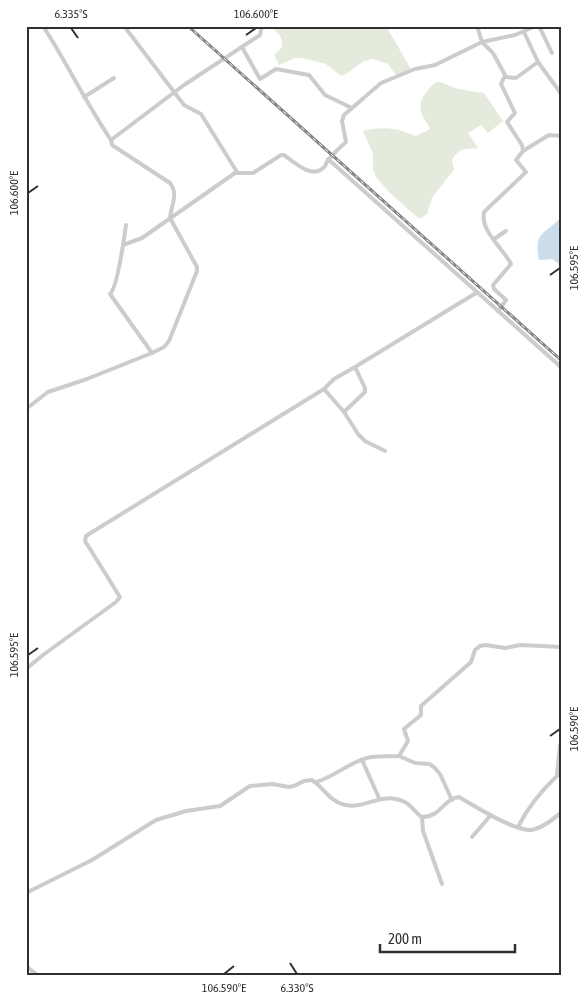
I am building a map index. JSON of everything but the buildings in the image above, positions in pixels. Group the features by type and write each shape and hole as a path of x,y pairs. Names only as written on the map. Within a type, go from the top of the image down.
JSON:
{"street":[{"path":"26,409 48,392 87,379 164,347 169,341 197,271 197,267 170,218 175,192 170,182 112,145 111,140 84,97 59,50 43,26"},
{"path":"124,26 186,107 201,114 237,172"},
{"path":"111,140 175,92 260,35 262,26"},
{"path":"477,26 482,42 492,53 503,70 505,77"},
{"path":"123,245 138,240 237,172 253,173 281,155 284,155 302,168 313,171 324,167 328,159 346,142 342,117 381,83 415,69 435,65 482,42 524,32 538,26 552,53"},
{"path":"524,32 538,62 562,95"},
{"path":"242,47 262,79 276,69 309,75 325,95 352,108"},
{"path":"505,77 516,78 538,62"},
{"path":"505,77 500,84 515,113 507,122 522,145 523,151"},
{"path":"84,97 114,78"},
{"path":"498,311 506,300 493,286 511,264 484,223 484,212 526,173 516,160 523,151 549,135 562,136"},
{"path":"328,159 562,368"},
{"path":"126,225 113,292 110,294 152,353"},
{"path":"494,239 506,231"},
{"path":"26,669 43,654 119,599 120,595 85,541 86,536 324,389 334,378 476,293"},
{"path":"344,412 365,392 355,367"},
{"path":"324,389 344,412 360,436 385,451"},
{"path":"400,756 408,741 404,728 422,715 422,704 471,662 474,650 482,645 505,648 520,645 562,647"},
{"path":"518,827 531,805 546,786 558,776 560,745 562,743"},
{"path":"26,892 92,860 156,820 186,811 220,806 250,786 272,784 289,787 308,780 316,782 328,778 343,768 371,757 400,756 415,763 430,764 440,774 452,800"},
{"path":"362,760 379,798"},
{"path":"316,782 332,799 349,806 357,806 379,798 400,800 408,804 422,817 429,817 435,814 452,800 459,797 490,816 530,830 536,829 562,812"},
{"path":"472,837 490,816"},
{"path":"422,817 423,831 442,884"},
{"path":"26,966 37,975"}],"shaded area":[{"path":"268,26 386,26 411,69 396,75 388,64 373,59 364,61 341,76 326,64 302,58 295,58 279,65 274,55 282,47 282,39 277,32"},
{"path":"436,82 458,89 484,93 503,121 488,133 481,125 468,133 478,148 462,150 456,154 452,161 454,170 433,196 427,214 418,218 390,193 376,177 373,169 373,154 363,131 390,129 416,136 430,129 422,115 421,105 423,96"}],"water":[{"path":"562,216 562,266 552,259 539,260 538,243 542,234"}],"railway":[{"path":"188,26 562,361"}]}
